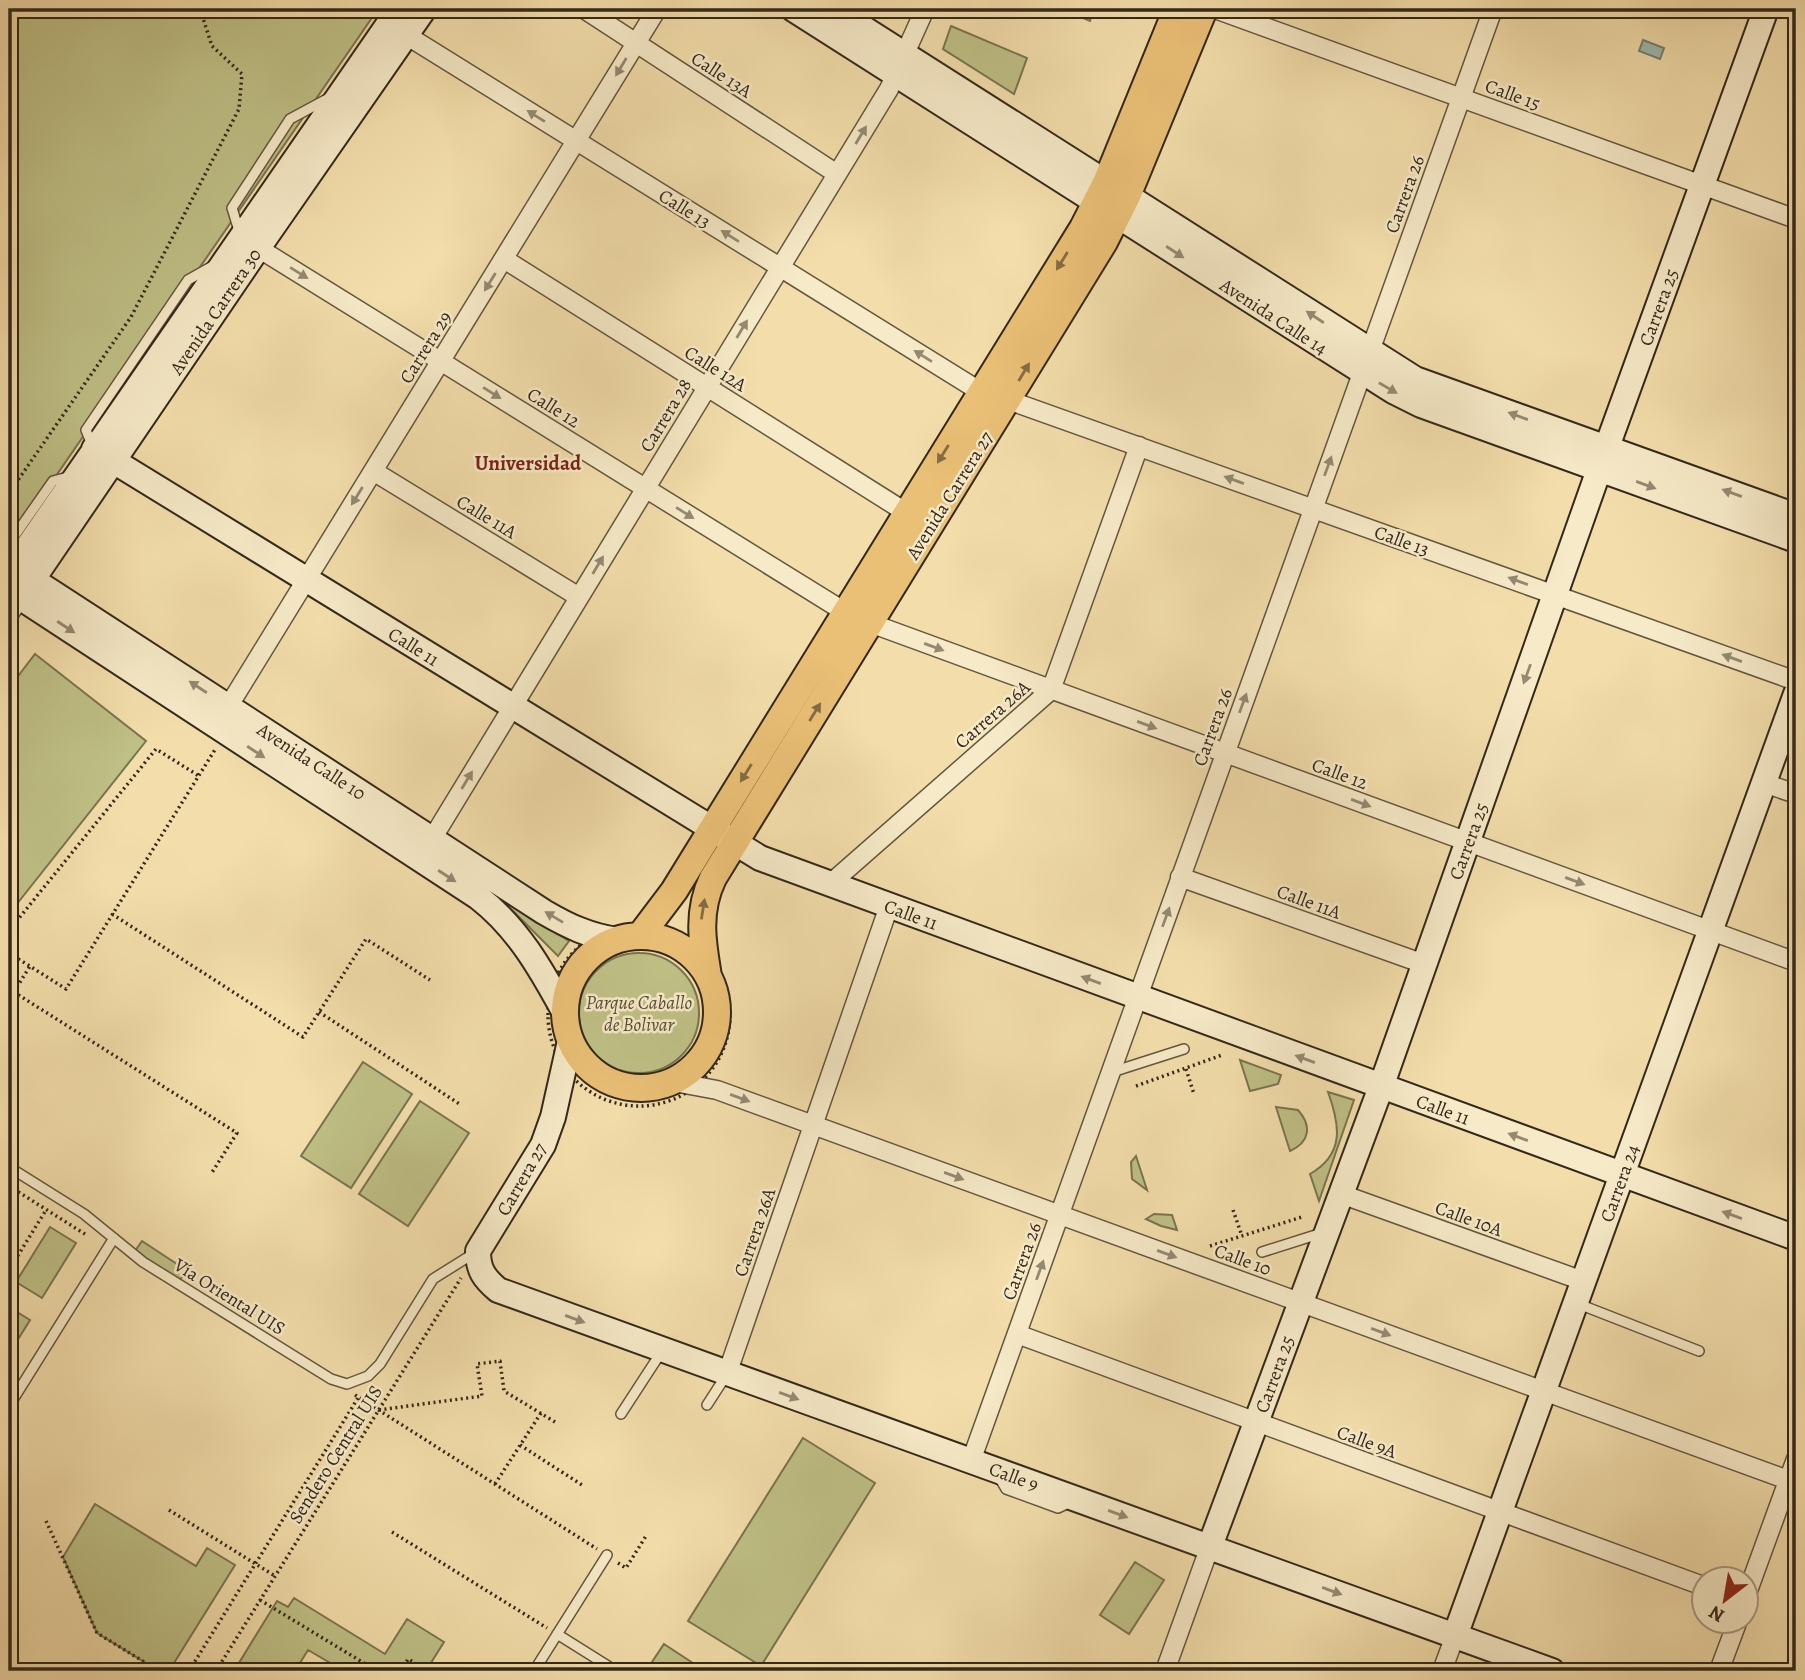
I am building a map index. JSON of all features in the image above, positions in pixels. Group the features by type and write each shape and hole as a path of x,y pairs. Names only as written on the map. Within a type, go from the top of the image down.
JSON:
{"main road":[{"name":"Avenida Carrera 27","path":"625,934 674,891 723,836 870,623 1008,400 1112,199 1204,9"},
{"name":"Avenida Carrera 27","path":"706,964 701,923 705,894 723,836 845,612 1083,228 1112,199 1167,12"},
{"path":"625,934 660,939 679,946 706,964 716,996 718,1017 714,1037 704,1056 690,1072 686,1084 636,1088 613,1083 593,1071 577,1054 570,1041 558,1002 579,968 596,951 625,934"}],"street":[{"name":"Avenida Carrera 30","path":"15,581 77,475 104,455 225,260 249,243 343,90 398,23 424,9"},
{"name":"Calle 13A","path":"584,9 837,174"},
{"name":"Carrera 29","path":"228,707 657,9"},
{"name":"Avenida Calle 14","path":"793,9 901,64 1365,362 1415,379 1785,536"},
{"name":"Avenida Calle 14","path":"834,9 901,64"},
{"name":"Carrera 28","path":"432,839 837,174 901,64 925,9"},
{"name":"Calle 15","path":"1215,9 1796,219"},
{"name":"Carrera 26","path":"971,1461 1493,9"},
{"name":"Carrera 25","path":"1166,1668 1381,1087 1766,9"},
{"name":"Avenida Carrera 30","path":"15,581 398,23"},
{"name":"Calle 13","path":"398,23 576,141 981,392"},
{"name":"Calle 12","path":"249,243 845,612"},
{"name":"Calle 12A","path":"504,259 907,513"},
{"name":"Calle 13","path":"1008,400 1796,681"},
{"name":"Carrera 26A","path":"830,884 1051,690 1139,446"},
{"name":"Calle 11","path":"104,455 760,858 1796,1238"},
{"name":"Avenida Calle 14","path":"1604,458 1796,516"},
{"name":"Calle 11A","path":"373,471 579,597"},
{"path":"1785,536 1796,547"},
{"name":"Avenida Calle 10","path":"15,581 228,707 544,912 571,927 625,934"},
{"name":"Avenida Calle 10","path":"15,581 478,897 507,923 524,943 558,1002"},
{"name":"Calle 12","path":"870,623 1796,962"},
{"name":"Carrera 24","path":"1442,1671 1796,694"},
{"path":"1764,783 1796,794"},
{"name":"Calle 11A","path":"1181,877 1424,964"},
{"name":"Carrera 26A","path":"727,1374 889,906"},
{"name":"Carrera 27","path":"480,1262 543,1145 553,1117 570,1041"},
{"name":"Calle 10","path":"686,1084 717,1090 1792,1482"},
{"name":"Calle 10A","path":"1341,1194 1580,1292"},
{"name":"Calle 9","path":"480,1262 499,1290 510,1296 1552,1671"},
{"name":"Calle 9A","path":"1017,1334 1689,1581"},
{"path":"1759,1564 1792,1482 1796,1459"},
{"path":"1719,1671 1733,1634"},
{"path":"1166,1668 1185,1671"}],"lane":[{"path":"1111,1072 1184,1049"},
{"name":"Vía Oriental UIS","path":"9,1167 84,1214 143,1262 331,1380"},
{"path":"1262,1252 1327,1232"},
{"path":"9,1406 114,1238"},
{"path":"331,1380 347,1384 368,1376 380,1364 433,1279 480,1262"},
{"path":"1580,1292 1699,1351"},
{"path":"621,1414 663,1350"},
{"path":"707,1405 727,1374"},
{"path":"536,1671 607,1555"},
{"path":"557,1634 616,1671"}],"path":[{"path":"9,493 131,317 239,109 242,74 212,46 200,9"},
{"path":"9,953 66,989 218,745"},
{"path":"9,926 11,928 156,749 199,776"},
{"path":"113,914 303,1037 366,939 430,980"},
{"path":"625,934 585,942 568,958 555,979 558,1002 549,1001 548,1025 554,1048 565,1067 582,1086 603,1099 626,1105 650,1106 673,1100 686,1084 710,1074 722,1055 729,1035 727,991 718,971 706,964 679,934 625,934 604,931 625,925 625,934"},
{"path":"14,992 30,966"},
{"path":"9,989 237,1133 211,1174"},
{"path":"319,1012 461,1105"},
{"path":"1136,1086 1222,1055"},
{"path":"1185,1068 1194,1094"},
{"path":"9,1186 107,1248"},
{"path":"9,1270 46,1210"},
{"path":"1233,1210 1242,1236"},
{"path":"1210,1246 1302,1217"},
{"name":"Sendero Central UIS","path":"216,1671 379,1410 480,1262"},
{"path":"379,1410 482,1396 477,1364 500,1361 504,1391 555,1422"},
{"path":"331,1380 626,1568 646,1536"},
{"name":"Sendero Central UIS","path":"189,1671 359,1397"},
{"path":"495,1484 541,1413"},
{"path":"520,1445 582,1485"},
{"path":"169,1510 275,1576"},
{"path":"46,1521 97,1633 159,1671"},
{"path":"392,1532 557,1634"},
{"path":"260,1600 377,1671"},
{"path":"401,1671 408,1659 428,1671"},
{"path":"9,1668 15,1671"}],"green space":[{"path":"9,9 378,9 9,544"},
{"path":"1062,9 1094,9 1090,21"},
{"path":"951,26 1027,58 1014,94 943,49"},
{"path":"35,654 146,741 9,914 9,688"},
{"path":"500,898 569,941 558,956"},
{"name":"Parque Caballo de Bolivar","path":"639,953 662,958 681,971 694,990 699,1013 694,1036 681,1055 662,1068 639,1073 616,1068 597,1055 584,1036 579,1013 584,990 597,971 616,958"},
{"path":"1240,1060 1281,1075 1278,1084 1250,1091"},
{"path":"363,1062 412,1094 351,1188 301,1156"},
{"path":"1328,1092 1354,1100 1319,1201 1310,1174 1329,1157 1337,1138 1335,1116"},
{"path":"420,1101 469,1133 408,1226 359,1194"},
{"path":"1276,1107 1298,1110 1307,1128 1302,1143 1290,1151"},
{"path":"1136,1156 1147,1190 1132,1179 1131,1162"},
{"path":"1154,1214 1172,1215 1177,1230 1146,1219"},
{"path":"50,1227 76,1243 42,1298 16,1282"},
{"path":"142,1241 186,1270 180,1280 135,1251"},
{"path":"9,1307 30,1320 9,1354"},
{"path":"803,1438 875,1483 761,1666 688,1621"},
{"path":"95,1504 196,1566 207,1548 235,1565 169,1671 159,1671 97,1633 63,1557"},
{"path":"1135,1562 1164,1580 1129,1634 1100,1615"},
{"path":"294,1598 385,1654 407,1619 444,1642 429,1666 436,1671 344,1671 308,1650 295,1671 234,1671 277,1601 288,1607"},
{"path":"664,1644 705,1671 646,1671"}],"shaded area":[{"path":"1643,40 1664,48 1660,59 1639,51"}],"district":[{"name":"Universidad","path":"528,463"}]}
